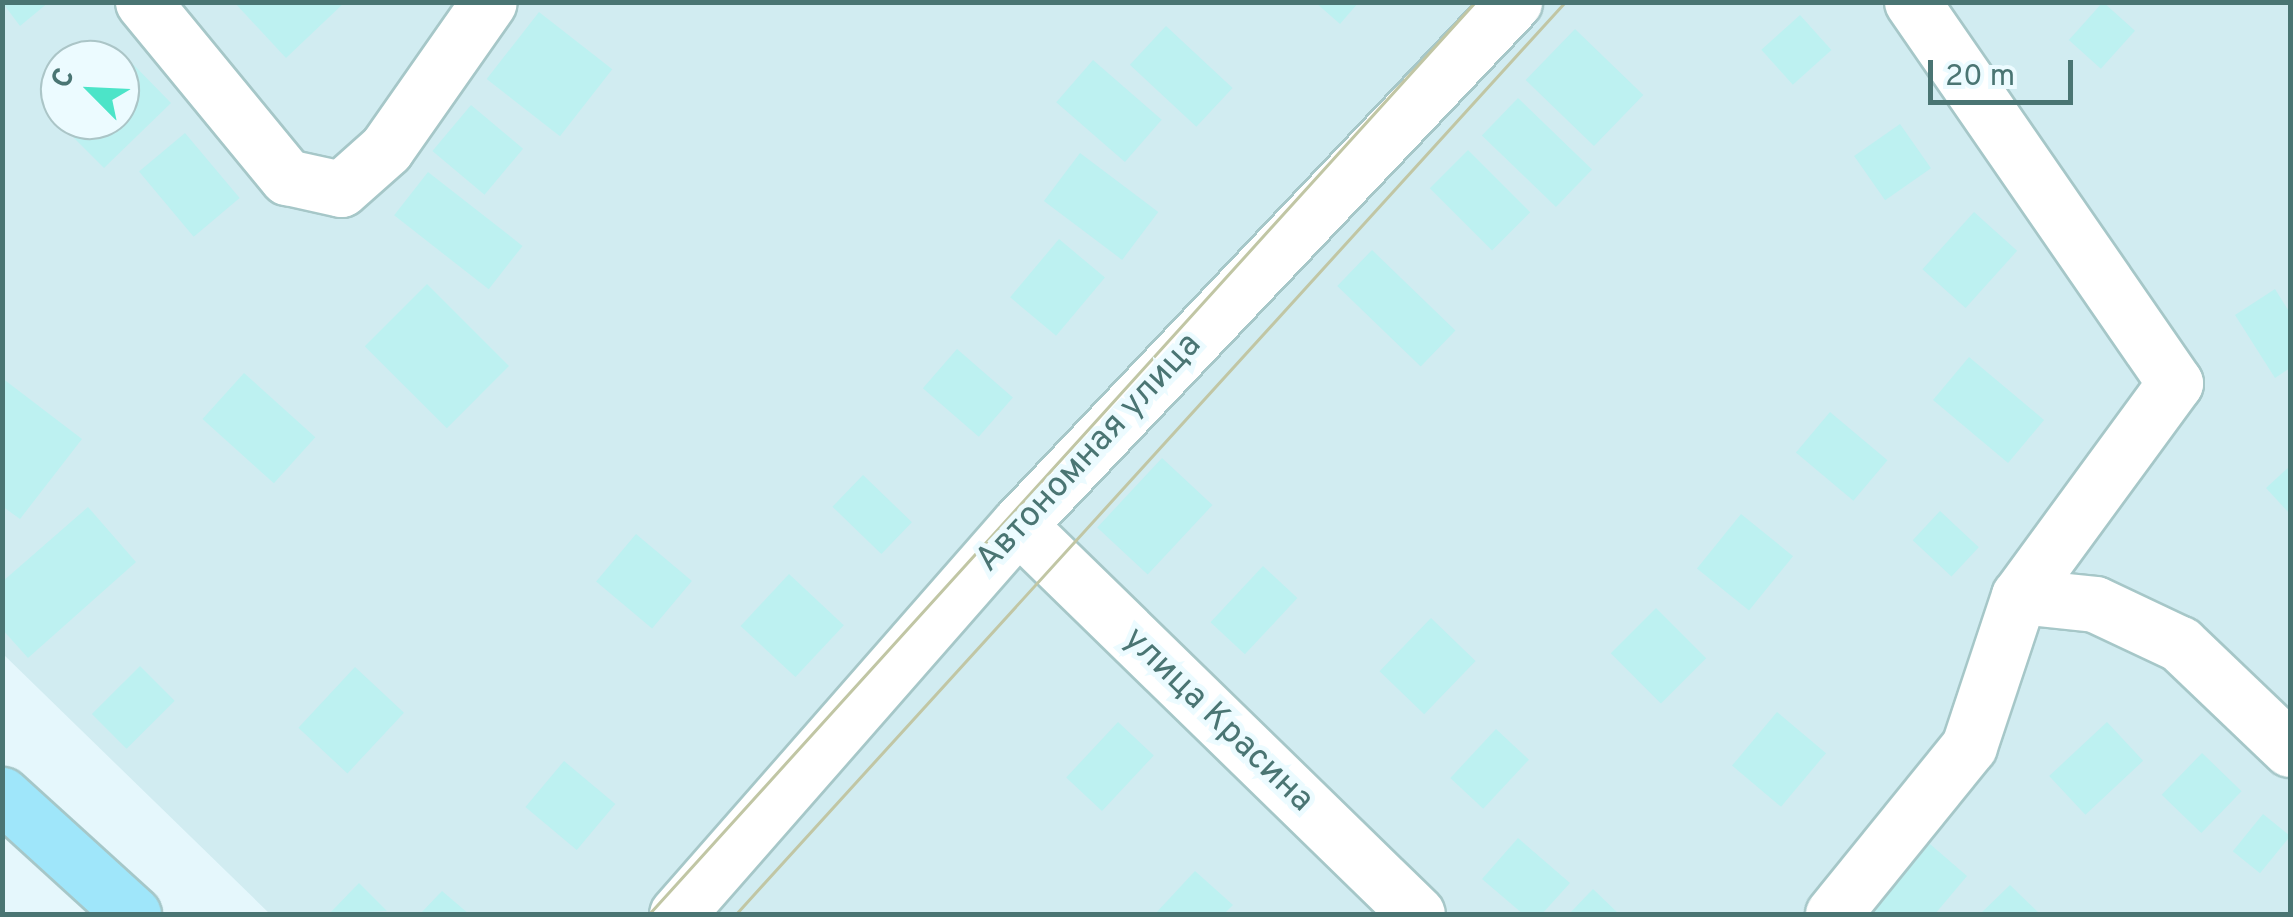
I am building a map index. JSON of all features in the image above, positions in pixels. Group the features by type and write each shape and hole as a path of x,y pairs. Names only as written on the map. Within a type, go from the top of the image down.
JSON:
{"main road":[{"path":"2,796 133,914"}],"street":[{"path":"142,2 288,177 341,189 386,149 489,2"},
{"name":"Автономная улица","path":"676,914 1018,525 1514,2"},
{"path":"1832,914 1969,746 2019,596 2175,382 1912,2"},
{"name":"улица Красина","path":"1018,525 1417,914"},
{"path":"2019,596 2095,604 2180,644 2290,749"}],"shaded area":[{"path":"2,3 2290,3 2290,914 270,914 3,654"}],"building":[{"path":"2,2 49,2 20,26"},
{"path":"234,2 345,2 286,58"},
{"path":"1315,2 1359,2 1340,24"},
{"path":"2103,2 2135,31 2101,69 2069,40"},
{"path":"539,12 612,69 560,136 487,79"},
{"path":"1800,15 1831,50 1793,85 1761,50"},
{"path":"1166,26 1233,88 1196,127 1130,65"},
{"path":"1575,29 1643,95 1594,146 1526,80"},
{"path":"1093,60 1162,120 1125,162 1056,102"},
{"path":"140,71 171,103 140,133"},
{"path":"1518,98 1592,170 1556,207 1482,135"},
{"path":"471,105 523,149 485,195 432,151"},
{"path":"1900,124 1931,168 1885,200 1854,156"},
{"path":"185,133 240,198 194,237 139,172"},
{"path":"76,140 133,140 104,168"},
{"path":"1468,150 1530,212 1492,250 1430,188"},
{"path":"1080,153 1158,212 1122,260 1044,201"},
{"path":"428,172 523,246 489,289 394,215"},
{"path":"1974,212 2017,251 1966,308 1922,269"},
{"path":"1059,239 1105,278 1056,336 1010,297"},
{"path":"1372,250 1455,331 1421,367 1337,286"},
{"path":"427,284 509,366 447,428 365,346"},
{"path":"2275,289 2290,313 2290,368 2275,378 2235,315"},
{"path":"957,349 1013,398 979,437 923,388"},
{"path":"1969,357 2044,420 2008,463 1933,400"},
{"path":"244,373 315,437 274,483 203,419"},
{"path":"2,378 82,439 20,519 2,506"},
{"path":"1830,412 1887,460 1853,501 1796,453"},
{"path":"1162,458 1212,505 1148,575 1097,527"},
{"path":"2290,466 2290,514 2266,488"},
{"path":"863,475 912,522 881,554 832,507"},
{"path":"88,507 136,562 28,658 2,629 2,582"},
{"path":"1940,511 1979,547 1951,576 1913,540"},
{"path":"1741,514 1793,556 1749,611 1697,568"},
{"path":"636,534 692,581 652,628 596,581"},
{"path":"1263,566 1297,598 1245,654 1210,622"},
{"path":"789,574 844,625 795,677 741,626"},
{"path":"1656,608 1706,658 1661,703 1611,653"},
{"path":"1431,618 1476,661 1424,714 1380,671"},
{"path":"140,666 175,701 127,749 92,714"},
{"path":"355,667 404,713 347,773 298,728"},
{"path":"1777,712 1826,753 1781,807 1732,766"},
{"path":"1118,722 1154,755 1102,811 1066,778"},
{"path":"2107,722 2143,761 2085,815 2049,776"},
{"path":"1496,729 1529,760 1483,809 1450,778"},
{"path":"2202,753 2242,791 2201,833 2162,795"},
{"path":"564,761 615,804 577,850 525,807"},
{"path":"2263,814 2290,836 2260,873 2233,851"},
{"path":"1518,838 1570,883 1542,914 1523,914 1482,879"},
{"path":"1923,838 1967,876 1935,914 1859,914"},
{"path":"1195,871 1233,905 1224,914 1155,914"},
{"path":"359,883 387,911 329,914"},
{"path":"2010,885 2040,914 1980,914"},
{"path":"1593,889 1619,914 1569,914"},
{"path":"442,891 469,914 420,914"}],"tram line":[{"path":"649,914 1475,2"},
{"path":"736,914 1565,2"}]}
